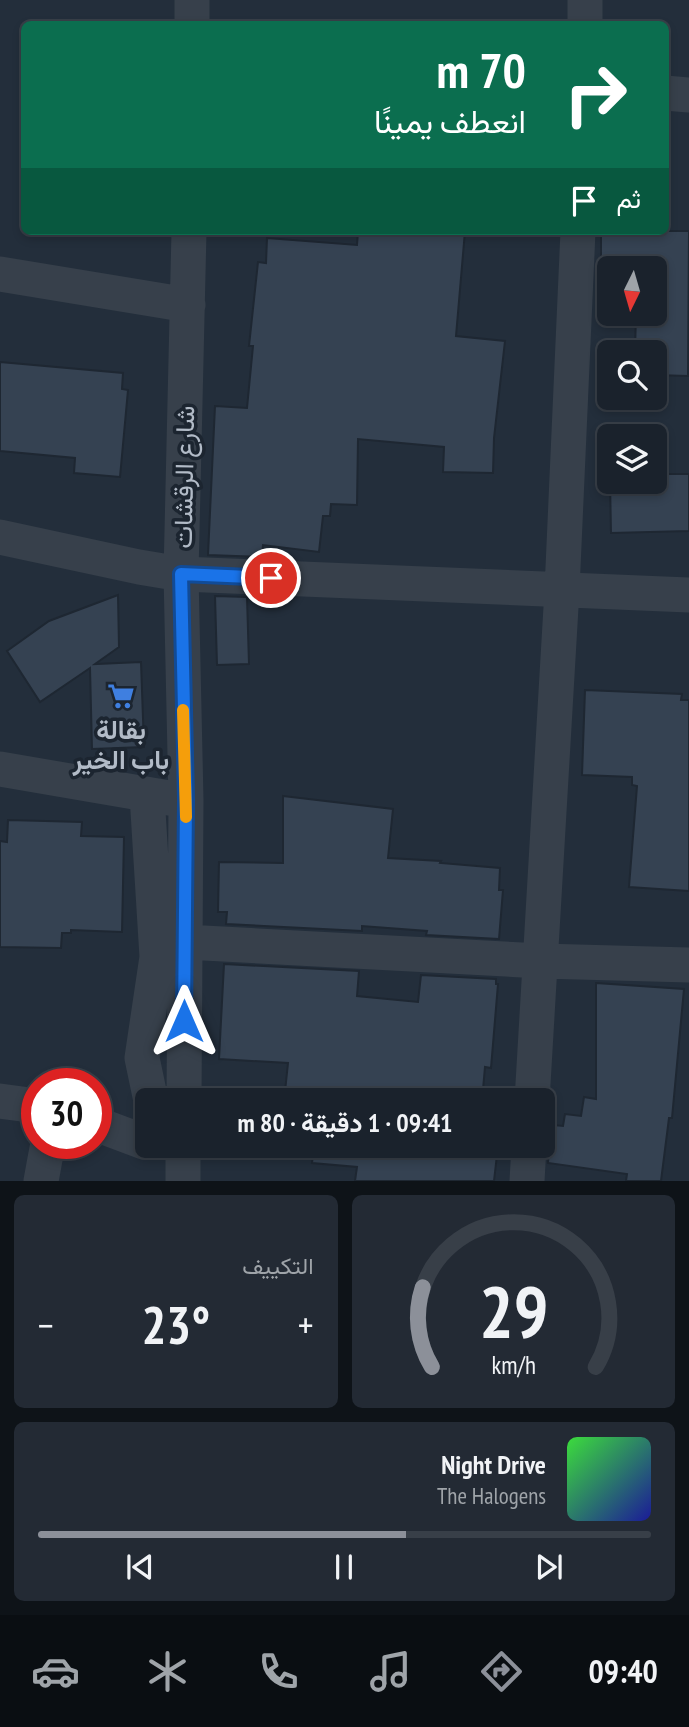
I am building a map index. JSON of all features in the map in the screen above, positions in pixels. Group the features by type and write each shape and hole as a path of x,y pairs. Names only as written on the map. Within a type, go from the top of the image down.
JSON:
{"street":[{"path":"191,21 192,0"},
{"path":"585,0 585,21"},
{"path":"669,93 689,95"},
{"name":"شارع الرقشات","path":"184,1088 186,800 181,574 189,235"},
{"path":"533,1088 562,590 578,235"},
{"path":"0,274 188,305"},
{"path":"0,537 181,574 689,595"},
{"path":"0,769 186,800"},
{"path":"147,795 157,957 142,1058 148,1088"},
{"path":"185,942 541,961 689,965"},
{"path":"0,1101 21,1104"},
{"path":"112,1130 135,1139"},
{"path":"183,1158 183,1181"},
{"path":"527,1181 528,1158"},
{"path":"41,1181 45,1159"}],"building":[{"path":"669,231 689,231 688,376 667,375 667,340 635,340 636,326 667,326 667,256 601,256 601,235 669,235"},
{"path":"358,235 465,235 456,336 505,341 494,438 493,473 443,472 444,447 358,439 357,505 331,504 330,516 323,516 319,552 263,545 262,557 208,555 215,406 247,408 253,346 249,346 258,262 266,263 267,238 357,245"},
{"path":"0,362 123,373 122,389 128,390 120,477 74,473 75,458 0,451"},
{"path":"667,474 689,474 689,531 611,533 610,494 667,494"},
{"path":"118,595 119,647 95,664 141,662 144,747 92,749 90,668 40,702 7,651 49,621"},
{"path":"215,596 247,597 249,664 217,665"},
{"path":"585,690 682,694 681,700 689,700 689,891 629,887 637,786 632,785 632,777 582,775"},
{"path":"283,796 393,809 388,858 500,868 499,890 503,890 499,939 426,935 427,931 362,926 362,931 226,924 227,912 218,912 219,862 283,863"},
{"path":"8,820 82,822 81,836 124,837 122,932 71,930 71,933 62,933 61,948 0,947 0,841 7,842"},
{"path":"224,964 359,971 357,996 418,1002 421,975 496,979 498,984 491,1068 485,1067 483,1088 285,1088 288,1063 219,1059"},
{"path":"596,983 684,989 672,1118 669,1118 661,1181 626,1181 627,1174 548,1163 548,1158 555,1158 555,1125 563,1126 565,1114 581,1116 584,1097 596,1099"},
{"path":"313,1158 497,1158 494,1181 355,1181 357,1167 312,1163"}],"slow traffic":[{"path":"183,710 186,817"}],"place":[{"name":"بقالة باب الخير","path":"121,696"}],"route":[{"path":"184,1021 186,800 181,574 271,578"}]}
